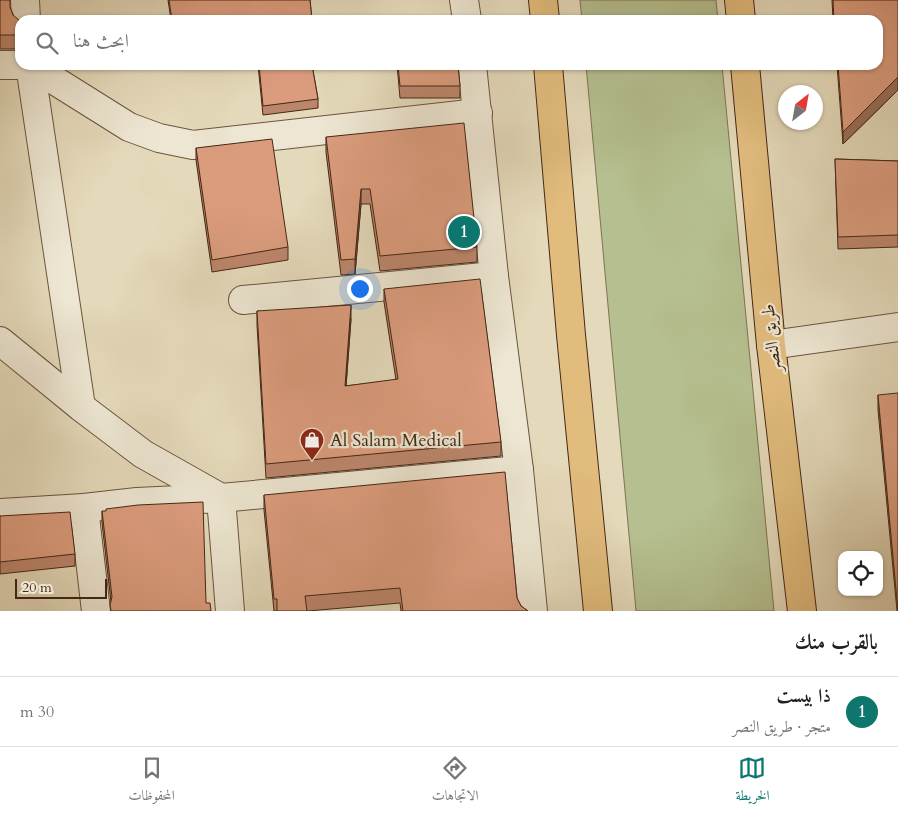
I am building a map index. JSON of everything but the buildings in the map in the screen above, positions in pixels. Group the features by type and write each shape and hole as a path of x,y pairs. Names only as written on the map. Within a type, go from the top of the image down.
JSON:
{"main road":[{"path":"543,0 544,15"},
{"path":"739,0 740,15"},
{"path":"548,70 572,345 598,611"},
{"name":"طريق النصر","path":"745,70 771,345 802,611"}],"street":[{"path":"25,0 26,15"},
{"path":"464,0 466,15"},
{"path":"0,65 15,65"},
{"path":"31,70 81,407"},
{"path":"38,70 129,126 159,138 193,145 478,113"},
{"path":"473,70 494,276 519,470 533,611"},
{"path":"243,300 494,276"},
{"path":"771,345 898,327"},
{"path":"0,341 81,407 144,454 221,498"},
{"path":"0,513 84,508 136,502 221,498 519,470"},
{"path":"221,498 230,611"},
{"path":"84,508 96,611"}],"green space":[{"path":"580,0 716,0 718,15 582,15"},
{"path":"586,70 722,70 774,611 636,611"}],"place":[{"name":"ذا بيست","path":"464,232"},
{"name":"Al Salam Medical","path":"312,461"}]}
